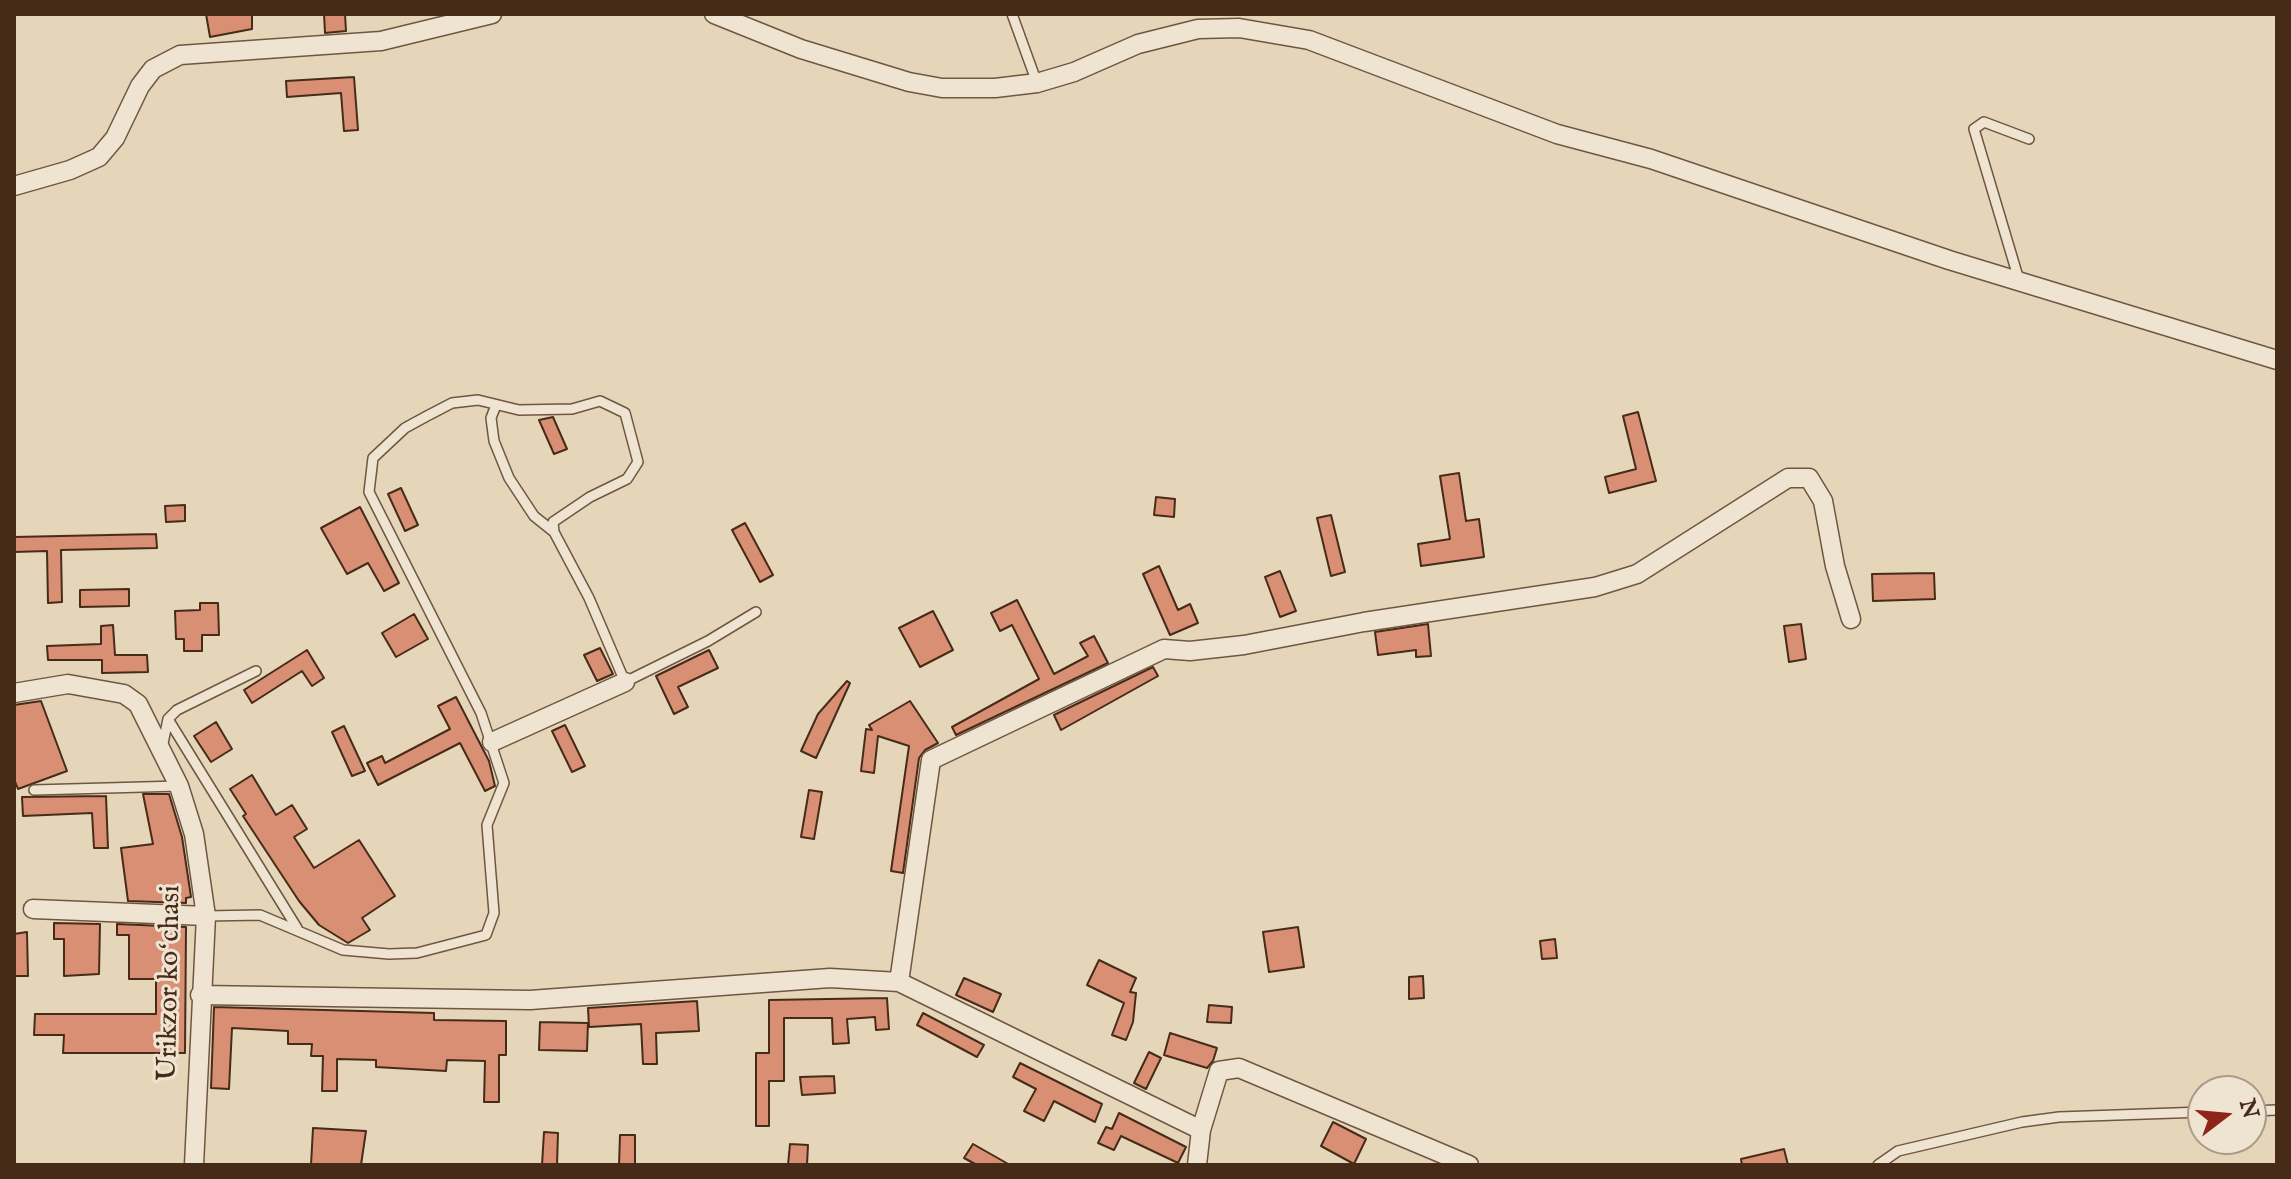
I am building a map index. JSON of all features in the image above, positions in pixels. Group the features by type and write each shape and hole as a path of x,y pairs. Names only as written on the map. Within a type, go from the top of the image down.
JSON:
{"street":[{"path":"14,186 99,157 115,138 140,86 153,69 180,55 381,41 492,14"},
{"path":"714,14 801,49 909,82 969,89 1037,83 1074,72 1138,44 1198,29 1239,28 1309,40 1340,48 1557,134 1651,159 1831,222 2277,360"},
{"path":"899,982 931,760 1164,649 1190,651 1244,645 1364,622 1595,587 1637,574 1788,478 1809,478 1823,501 1835,566 1851,619"},
{"path":"492,742 625,682"},
{"name":"Urikzor koʻchasi","path":"14,693 68,684 124,694 138,704 179,786 194,834 206,916 194,1165"},
{"path":"33,909 206,916"},
{"path":"200,995 530,1000 830,978 899,982 1201,1130"},
{"path":"1197,1165 1201,1130 1219,1071 1239,1068 1469,1165"}],"lane":[{"path":"1012,14 1037,83"},
{"path":"2019,280 1974,129 1984,122 2029,139"},
{"path":"206,916 260,915 343,950 389,954 417,953 486,935 494,913 487,825 504,783 481,713 369,492 373,458 416,422 452,403 478,400 519,410 572,409 600,401 625,413 638,462 627,479 590,497 553,522 554,532 589,598 625,682 708,641 756,612"},
{"path":"496,405 491,418 494,441 509,478 534,516 554,532"},
{"path":"161,751 168,719 186,703 256,671"},
{"path":"168,719 297,928"},
{"path":"34,790 179,786"},
{"path":"1878,1165 1898,1151 2022,1122 2074,1116 2187,1112"}],"building":[{"path":"206,14 252,14 252,29 210,37"},
{"path":"324,14 345,14 346,31 325,33"},
{"path":"354,77 358,130 344,131 341,93 287,97 286,81"},
{"path":"1638,412 1656,481 1609,493 1605,477 1636,469 1623,416"},
{"path":"553,417 567,449 554,454 539,420"},
{"path":"1459,473 1466,521 1479,519 1484,557 1421,566 1418,544 1450,539 1440,476"},
{"path":"401,488 418,525 405,531 388,494"},
{"path":"1156,497 1175,499 1174,517 1154,515"},
{"path":"185,505 185,521 166,522 165,506"},
{"path":"360,507 399,583 384,591 368,563 347,574 321,528"},
{"path":"1331,515 1345,572 1331,576 1317,518"},
{"path":"745,523 773,575 760,582 732,530"},
{"path":"156,534 157,548 61,550 62,602 48,603 47,551 14,552 14,537"},
{"path":"1159,566 1178,610 1190,604 1198,623 1170,635 1143,574"},
{"path":"1280,571 1296,611 1280,617 1265,577"},
{"path":"1934,573 1935,599 1873,601 1872,574"},
{"path":"129,589 129,606 80,607 80,590"},
{"path":"1017,600 1054,674 1088,656 1080,643 1094,636 1108,663 956,735 952,727 1039,679 1012,625 1000,631 991,613"},
{"path":"200,603 218,603 219,635 202,635 202,651 184,651 184,639 176,639 175,611 200,610"},
{"path":"933,611 953,650 920,667 899,628"},
{"path":"414,614 428,639 396,657 382,633"},
{"path":"1428,624 1431,656 1416,657 1416,650 1378,655 1375,632"},
{"path":"1801,624 1806,659 1789,662 1784,626"},
{"path":"113,625 115,655 147,655 148,672 102,673 102,660 48,660 47,646 101,644 101,626"},
{"path":"600,648 613,674 597,681 584,655"},
{"path":"307,650 324,678 312,686 302,671 252,703 244,690"},
{"path":"709,650 718,668 678,687 688,707 674,714 656,676"},
{"path":"1153,667 1158,676 1061,730 1054,715"},
{"path":"847,681 850,683 816,758 801,751 818,714"},
{"path":"456,697 489,761 495,786 485,791 460,743 378,785 367,763 382,756 385,763 450,729 438,706"},
{"path":"41,701 67,771 18,789 14,779 14,705"},
{"path":"910,701 938,743 925,750 919,758 903,873 891,871 909,746 878,736 874,773 861,771 866,729 872,730 869,725"},
{"path":"216,722 232,749 211,762 194,736"},
{"path":"565,725 585,766 572,772 552,731"},
{"path":"344,726 365,771 352,776 332,732"},
{"path":"252,775 276,815 292,805 307,829 294,837 314,868 359,840 395,896 362,918 370,930 348,943 319,925 299,901 243,816 246,814 230,789"},
{"path":"809,790 822,792 814,839 801,837"},
{"path":"143,794 169,794 182,837 191,897 186,898 186,903 128,901 121,848 153,844"},
{"path":"106,796 108,848 94,848 92,813 23,816 22,797"},
{"path":"54,923 100,924 99,974 64,976 64,939 54,939"},
{"path":"117,924 186,927 185,1053 63,1053 64,1035 34,1035 35,1014 156,1014 156,979 129,979 129,935 117,935"},
{"path":"1298,927 1304,967 1269,972 1263,932"},
{"path":"27,932 28,976 14,976 14,934"},
{"path":"1555,939 1557,958 1542,959 1540,941"},
{"path":"1099,960 1136,978 1130,992 1136,993 1133,1022 1126,1040 1112,1035 1124,1003 1087,985"},
{"path":"1423,976 1424,998 1409,999 1409,977"},
{"path":"964,978 1001,994 993,1012 956,995"},
{"path":"887,998 889,1029 876,1030 875,1017 847,1019 849,1043 833,1044 832,1018 784,1018 784,1081 769,1081 769,1126 756,1126 756,1053 769,1053 769,1000"},
{"path":"697,1001 699,1031 656,1033 657,1064 643,1064 641,1024 589,1027 588,1008"},
{"path":"1209,1005 1232,1007 1231,1023 1207,1022"},
{"path":"214,1007 434,1013 434,1020 506,1021 506,1055 499,1055 499,1102 484,1102 485,1061 447,1060 446,1071 376,1067 376,1060 337,1059 337,1091 322,1091 323,1056 311,1056 312,1044 288,1044 288,1031 232,1028 229,1089 211,1088"},
{"path":"923,1013 984,1045 977,1057 917,1025"},
{"path":"540,1022 588,1023 587,1051 539,1050"},
{"path":"1170,1033 1217,1048 1213,1061 1207,1068 1164,1055"},
{"path":"1149,1052 1161,1058 1146,1089 1134,1083"},
{"path":"1020,1063 1102,1104 1095,1122 1054,1101 1044,1121 1024,1111 1036,1089 1013,1077"},
{"path":"834,1076 835,1093 802,1095 800,1077"},
{"path":"1119,1113 1186,1147 1178,1163 1121,1136 1114,1150 1098,1143 1106,1127 1112,1129"},
{"path":"1333,1122 1366,1139 1354,1164 1321,1146"},
{"path":"313,1128 366,1131 361,1165 311,1165"},
{"path":"544,1132 558,1133 557,1165 542,1165"},
{"path":"620,1135 635,1135 635,1165 619,1165"},
{"path":"790,1144 808,1145 807,1165 788,1165"},
{"path":"973,1144 1010,1165 977,1165 964,1158"},
{"path":"1784,1149 1788,1165 1742,1165 1741,1159"}]}
